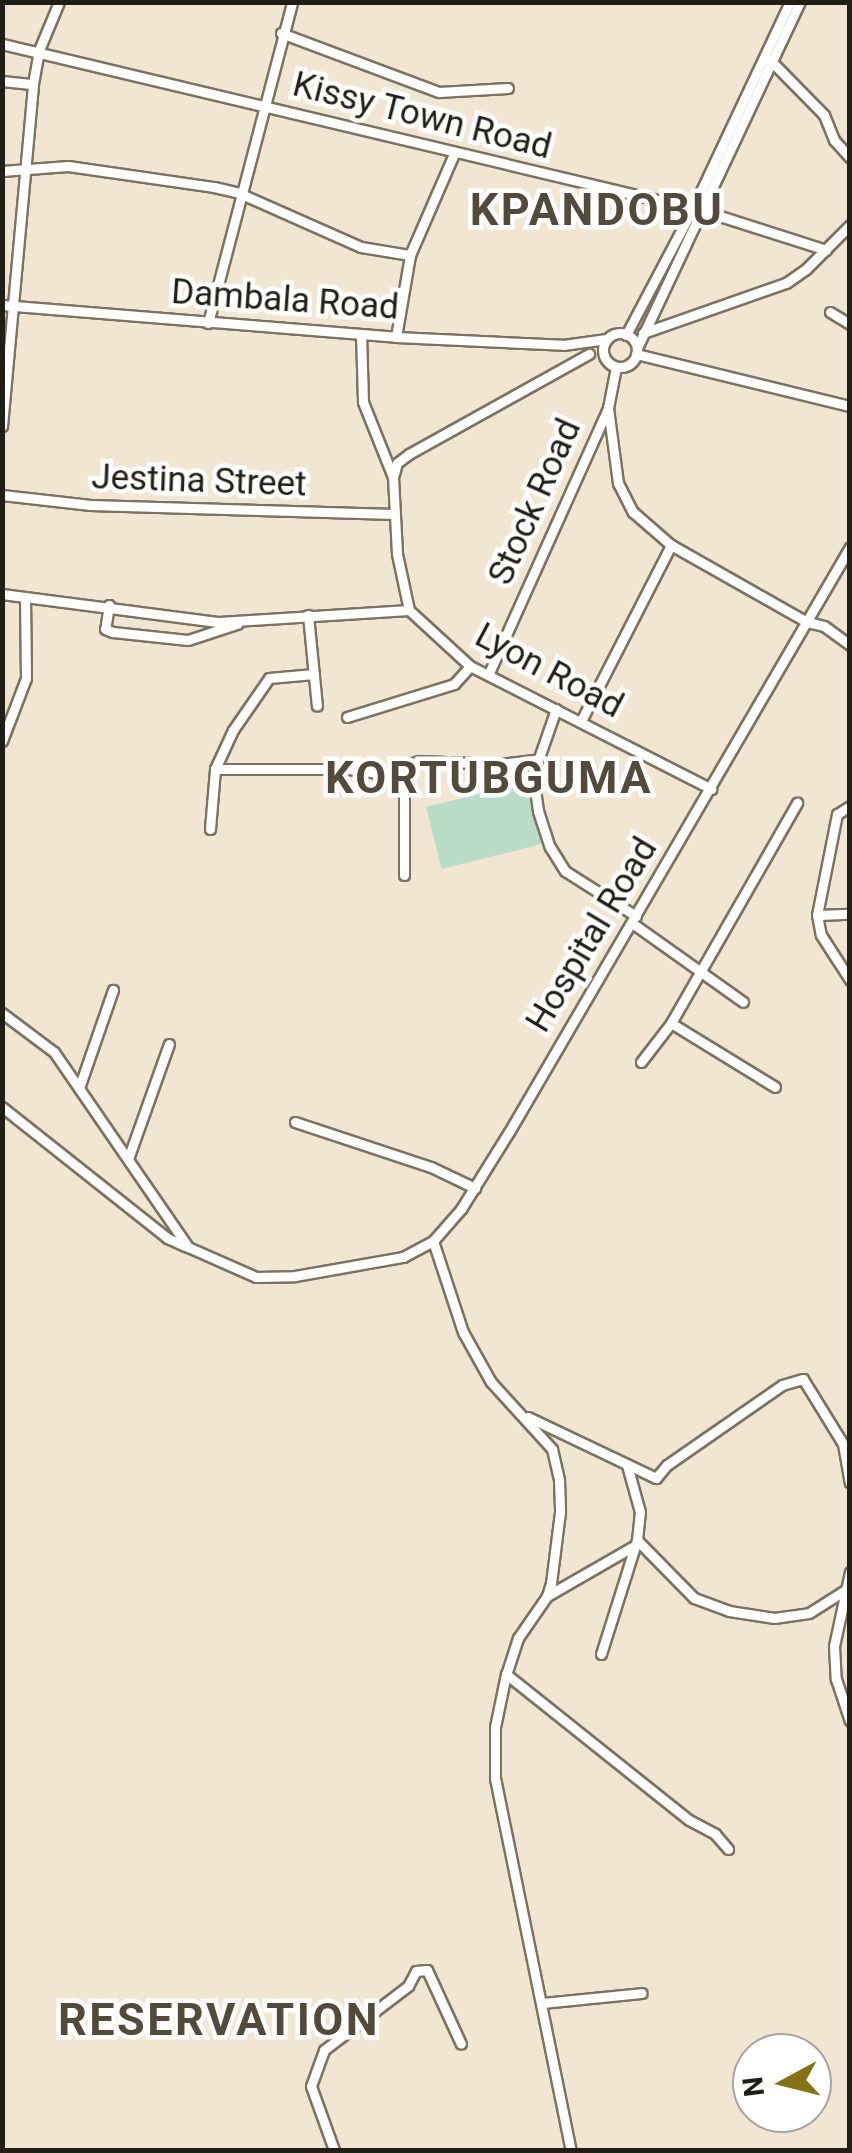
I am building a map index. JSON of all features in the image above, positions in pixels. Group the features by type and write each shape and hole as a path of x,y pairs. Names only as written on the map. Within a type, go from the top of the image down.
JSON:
{"street":[{"path":"2,426 7,306 33,84 39,50 59,2"},
{"path":"208,323 292,2"},
{"path":"636,351 629,330 699,210 790,2"},
{"path":"616,367 630,364 699,210 800,2"},
{"path":"281,33 439,92 508,88"},
{"name":"Kissy Town Road","path":"2,44 699,210 826,250"},
{"path":"771,61 824,115 834,140 850,158"},
{"path":"2,81 33,84"},
{"path":"396,336 410,254 454,154"},
{"path":"2,171 25,166 112,172 240,193 361,247 410,254"},
{"path":"643,333 786,283 850,225"},
{"name":"Dambala Road","path":"7,306 396,336 563,345 608,339"},
{"path":"830,312 850,324"},
{"path":"616,367 605,358 608,339 648,320 674,319"},
{"path":"361,334 362,402 394,476"},
{"name":"Dambala Road","path":"563,345 605,358"},
{"path":"636,351 850,406"},
{"path":"2,594 219,622 410,610 397,554 397,463 589,354"},
{"path":"616,367 608,408 622,496 633,512 671,545 807,622 824,626 850,645"},
{"name":"Stock Road","path":"488,673 608,408"},
{"path":"385,450 409,454"},
{"name":"Jestina Street","path":"2,495 90,505 394,514"},
{"path":"581,721 671,545"},
{"name":"Hospital Road","path":"433,1241 475,1188 850,547"},
{"path":"2,740 26,678 25,599"},
{"path":"109,605 105,628 150,637 188,640 249,620"},
{"name":"Lyon Road","path":"410,610 470,666 711,789"},
{"path":"308,615 317,706"},
{"path":"347,717 454,684 470,666"},
{"path":"210,830 215,768 234,730 269,678 314,674"},
{"path":"556,709 532,776 538,812 565,872 743,1002"},
{"path":"215,768 348,769 386,774 420,761 500,764 538,759"},
{"path":"404,768 404,875"},
{"path":"641,1062 672,1023 797,803"},
{"path":"850,806 837,814 818,914 821,935 850,980"},
{"path":"818,914 850,914"},
{"path":"79,1088 113,990"},
{"path":"2,1013 54,1052 188,1247"},
{"path":"672,1023 775,1087"},
{"path":"128,1159 169,1044"},
{"path":"2,1107 167,1238 256,1277 295,1276 403,1256 433,1241 462,1332 491,1382 552,1449 559,1480 560,1512 547,1596"},
{"path":"295,1122 431,1168 475,1188"},
{"path":"526,1416 656,1478 668,1465 782,1385 803,1380 843,1444 850,1482"},
{"path":"602,1654 635,1543 640,1512 626,1466"},
{"path":"571,2150 494,1778 495,1727 518,1638 547,1596 635,1543"},
{"path":"635,1543 694,1598 730,1611 774,1618 809,1613 849,1587"},
{"path":"850,1572 834,1646 836,1679 850,1721"},
{"path":"506,1674 689,1820 715,1834 728,1849"},
{"path":"334,2150 312,2086 324,2050 408,1986 416,1971 428,1970 461,2044"},
{"path":"542,2003 642,1993"}],"green space":[{"path":"526,782 541,844 442,869 426,807"}],"district":[{"name":"KPANDOBU","path":"597,210"},
{"name":"KORTUBGUMA","path":"489,778"},
{"name":"RESERVATION","path":"219,2020"}]}
